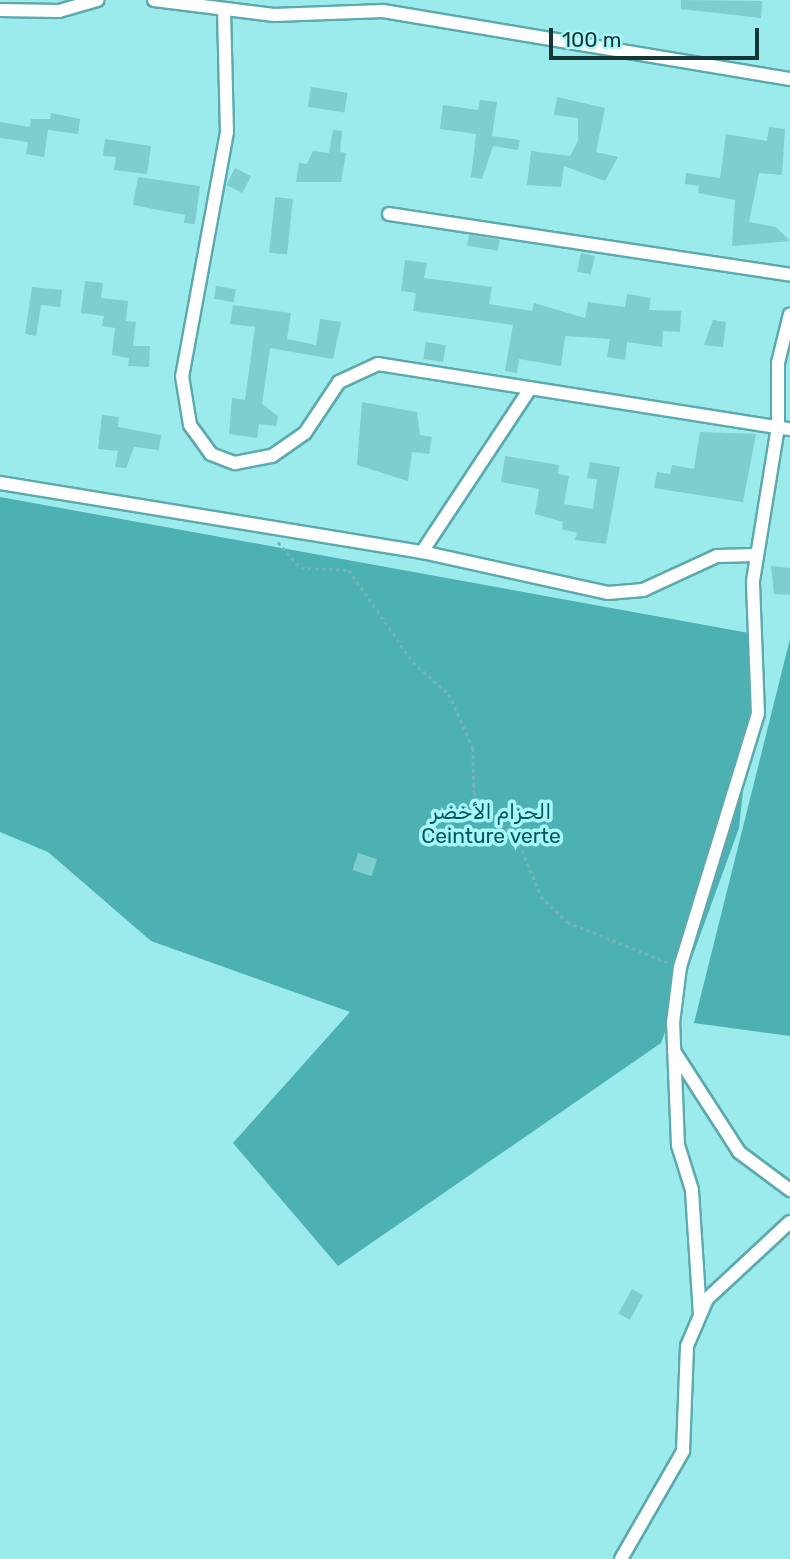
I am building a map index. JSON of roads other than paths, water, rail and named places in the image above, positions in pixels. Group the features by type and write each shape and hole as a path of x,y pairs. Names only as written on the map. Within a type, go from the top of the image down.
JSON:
{"street":[{"path":"0,9 59,11 97,0"},
{"path":"154,0 224,10 383,11 790,79"},
{"path":"224,10 227,132 209,204 203,291 182,376 186,413 202,446 235,463 272,456 305,433 339,382 367,366 389,364 530,389 784,428"},
{"path":"389,214 790,275"},
{"path":"700,1315 696,1228 678,1144 672,1047 680,967 758,714 757,555 784,428 778,363 790,314"},
{"path":"422,552 530,389"},
{"path":"0,483 422,552 608,593 643,590 717,556 757,555"},
{"path":"672,1047 739,1152 790,1190"},
{"path":"621,1559 683,1451 687,1346 707,1299 790,1222"}],"park label":[{"name":"الحزام الأخضر Ceinture verte","path":"491,824"}]}
